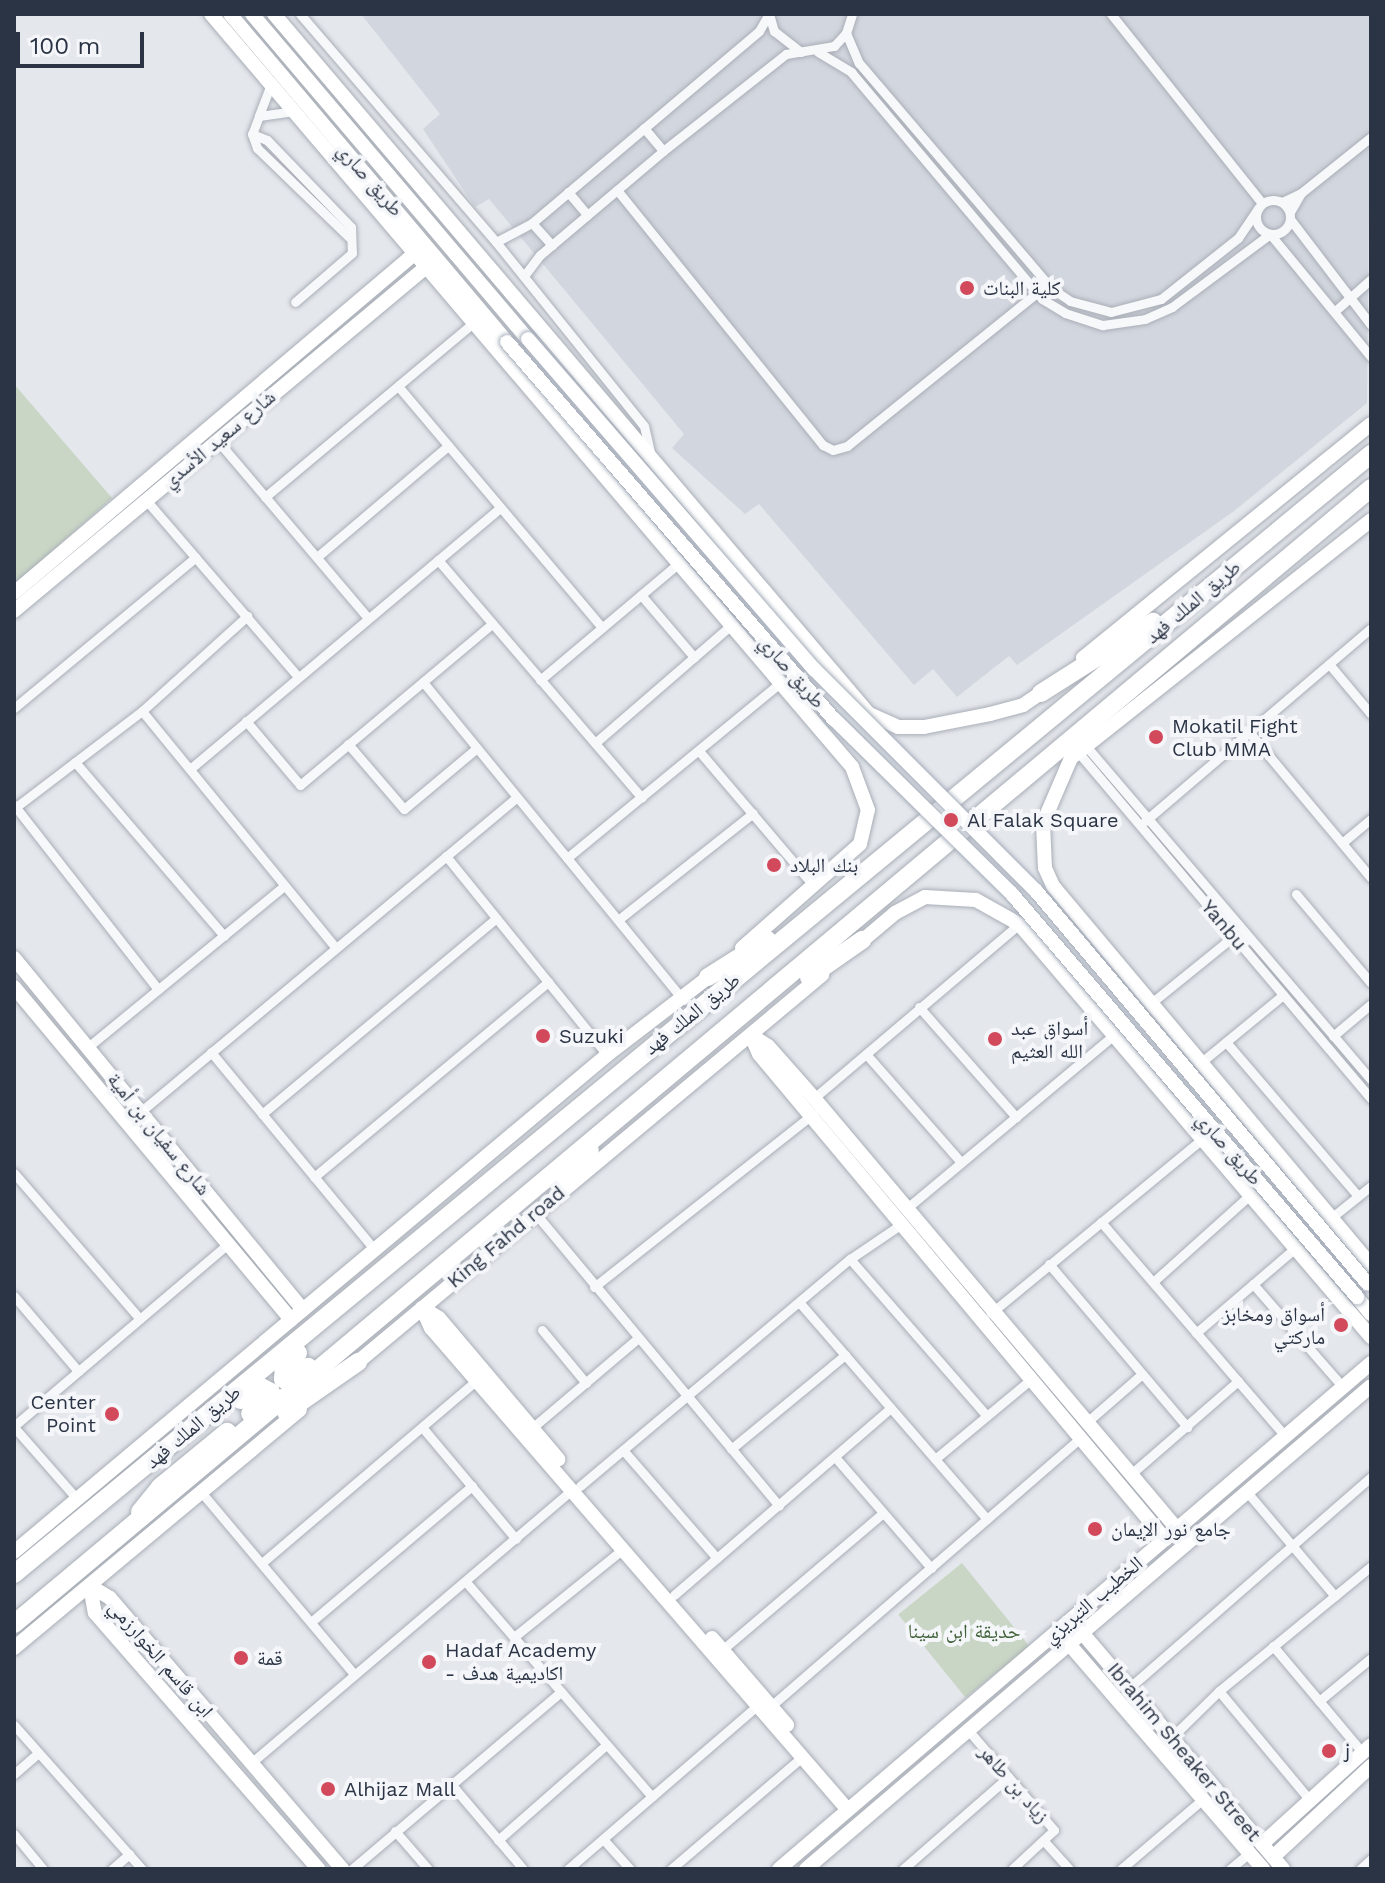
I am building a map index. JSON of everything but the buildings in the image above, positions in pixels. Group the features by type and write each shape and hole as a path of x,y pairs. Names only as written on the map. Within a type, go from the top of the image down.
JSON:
{"highway":[{"name":"طريق الملك فهد","path":"14,1574 1371,454"},
{"name":"طريق الملك فهد","path":"14,1624 111,1548 423,1279 629,1114 1371,488"},
{"path":"1041,693 1216,583"},
{"path":"708,977 839,893"},
{"path":"727,1032 862,940"},
{"path":"423,1279 297,1376 283,1379 284,1365 450,1213"},
{"path":"198,1473 358,1362"},
{"path":"97,1506 244,1397 261,1387 271,1392 160,1487 111,1548"}],"main road":[{"path":"211,14 780,683"},
{"name":"طريق صاري","path":"230,14 507,342 834,719 1012,894 1371,1314"},
{"name":"طريق صاري","path":"252,14 814,669 1036,891 1370,1285"},
{"path":"274,14 869,714 898,727 924,727 1001,711 1041,693 1371,424"},
{"path":"343,169 507,342"},
{"name":"شارع سعيد الأسدي","path":"14,593 413,255"},
{"path":"399,267 410,280"},
{"name":"شارع سعيد الأسدي","path":"14,611 425,268"},
{"path":"1371,520 1078,752 1043,823 1045,868 1071,911 1371,1265"},
{"name":"طريق الملك فهد","path":"16,1548 607,1055 683,1000 850,857 866,828 864,788 852,767 780,683"},
{"name":"King Fahd road","path":"14,1648 862,940 910,904 942,895 991,906 1019,924"},
{"path":"1019,924 1371,1337"},
{"name":"شارع سفيان بن أمية","path":"14,958 303,1310"},
{"name":"شارع سفيان بن أمية","path":"15,991 291,1320"},
{"path":"751,1035 759,1054 816,1107 988,1315 1131,1474 1171,1534"},
{"name":"طريق الملك فهد","path":"480,1259 629,1114"},
{"path":"422,1308 439,1318 481,1376 576,1488 722,1650 802,1757 851,1807"},
{"path":"988,1315 1030,1380 1171,1534"},
{"name":"الخطيب التبريزي","path":"779,1869 1371,1363"},
{"path":"481,1376 532,1428 623,1549 851,1807"},
{"name":"الخطيب التبريزي","path":"806,1869 1069,1644 1084,1635 1371,1386"},
{"name":"ابن قاسم الخوارزمي","path":"90,1586 110,1598 342,1869"},
{"name":"ابن قاسم الخوارزمي","path":"90,1586 95,1613 318,1869"},
{"name":"Ibrahim Sheaker Street","path":"1084,1635 1283,1869"},
{"path":"1069,1644 1263,1869"},
{"path":"1262,1844 1308,1798 1367,1749"},
{"path":"1273,1857 1371,1766"},
{"path":"285,1832 299,1818"}],"street":[{"path":"300,14 496,242 644,426 651,460"},
{"path":"496,242 532,223 759,31 769,14"},
{"path":"769,14 774,31 801,52"},
{"path":"818,52 846,33 852,14"},
{"path":"1111,14 1260,205 1259,228 1270,234 1371,357"},
{"path":"846,33 859,63 1048,284 1087,308 1111,312 1140,308 1161,299 1238,238 1260,205 1282,202 1301,193 1371,137"},
{"path":"524,276 552,245 663,151 786,54 801,52 818,52 851,72 1037,293 1065,313 1103,325 1145,319 1172,307 1270,234 1283,231 1301,193"},
{"path":"271,84 252,134 257,148 349,237 352,253 295,302"},
{"path":"259,116 294,111"},
{"path":"644,128 663,151"},
{"path":"930,165 941,156"},
{"path":"617,190 823,445 833,450 847,446 1048,284"},
{"path":"568,192 587,215"},
{"path":"1282,202 1371,325"},
{"path":"532,223 552,245"},
{"path":"1335,311 1371,279"},
{"path":"265,497 474,322"},
{"path":"398,386 602,627"},
{"path":"217,440 368,618"},
{"path":"317,557 448,446"},
{"path":"146,500 298,677"},
{"path":"190,769 499,509"},
{"path":"14,708 196,557"},
{"path":"438,560 642,798"},
{"path":"540,680 679,563"},
{"path":"641,595 694,657"},
{"path":"158,989 15,806 142,711 247,616"},
{"path":"246,721 300,785 492,624"},
{"path":"595,743 731,625"},
{"path":"1144,822 1371,628"},
{"path":"1329,664 1371,714"},
{"path":"423,682 683,1000"},
{"path":"567,858 780,683"},
{"path":"142,711 336,948"},
{"path":"1249,732 1371,878"},
{"path":"348,744 404,809 477,748"},
{"path":"699,751 814,886"},
{"name":"Yanbu","path":"1078,752 1144,822 1371,1080"},
{"path":"75,762 224,936"},
{"path":"127,1123 517,797"},
{"path":"618,920 753,813"},
{"path":"1342,843 1371,819"},
{"name":"Yanbu","path":"1144,822 1234,936 1371,1099"},
{"path":"446,856 607,1055"},
{"path":"88,1047 284,886"},
{"path":"1296,894 1371,983"},
{"path":"262,1114 496,918"},
{"path":"594,1287 816,1107 866,1054 1019,924"},
{"path":"1150,1004 1234,936"},
{"path":"314,1177 548,982"},
{"path":"1199,1064 1283,995"},
{"path":"1333,1036 1371,1004"},
{"path":"919,1007 1016,1117"},
{"path":"251,1763 353,1673 905,1215 961,1162 1114,1035"},
{"path":"1226,1042 1358,1196"},
{"path":"211,1052 375,1250"},
{"path":"866,1054 961,1162"},
{"path":"988,1315 1202,1139"},
{"path":"14,1173 139,1318"},
{"path":"1331,1218 1371,1186"},
{"path":"1153,1282 1250,1195"},
{"path":"535,1213 779,1506"},
{"path":"1101,1222 1285,1436"},
{"path":"77,1499 14,1426 228,1244"},
{"path":"1196,1333 1295,1248"},
{"path":"850,1259 987,1416"},
{"path":"1049,1264 1187,1427"},
{"path":"1253,1284 1343,1387"},
{"path":"14,1296 78,1371"},
{"path":"799,1302 987,1519"},
{"path":"542,1330 586,1383"},
{"path":"532,1428 637,1339"},
{"path":"731,1449 845,1355"},
{"path":"1087,1422 1142,1374"},
{"path":"263,1562 481,1376"},
{"path":"935,1459 1030,1380"},
{"path":"1131,1474 1238,1381"},
{"path":"674,1595 891,1408"},
{"path":"422,1427 516,1539"},
{"path":"568,1869 931,1568 1080,1438"},
{"path":"623,1450 717,1558"},
{"path":"835,1457 931,1568"},
{"path":"1129,1688 1371,1477"},
{"path":"311,1622 472,1486"},
{"path":"1247,1492 1335,1596"},
{"path":"202,1493 353,1673"},
{"path":"722,1650 883,1513"},
{"path":"514,1637 623,1549"},
{"path":"1171,1738 1219,1691 1371,1566"},
{"path":"466,1582 652,1797"},
{"path":"1273,1646 1319,1701 1367,1749"},
{"path":"1319,1701 1371,1658"},
{"path":"1219,1691 1308,1798"},
{"path":"352,1869 561,1692"},
{"path":"14,1725 142,1869"},
{"name":"زياد بن طاهر","path":"968,1730 1054,1830 1012,1869"},
{"path":"498,1840 606,1745"},
{"path":"14,1774 38,1753"},
{"path":"671,1869 802,1757"},
{"path":"903,1869 1008,1777"},
{"path":"451,1784 523,1869"},
{"path":"1121,1869 1203,1799"},
{"path":"395,1831 428,1869"},
{"path":"14,1834 43,1869"},
{"path":"603,1839 630,1869"},
{"path":"1044,1841 1069,1869"},
{"path":"1230,1869 1249,1853"},
{"path":"112,1869 129,1854"},
{"path":"1360,1869 1371,1859"}],"shaded area":[{"name":"كلية البنات","path":"361,14 1371,14 1367,403 1234,511 1017,665 1009,656 957,697 933,669 914,685 759,504 745,514 672,448 684,434 489,199 475,207 423,129 440,114"}],"green space":[{"path":"14,384 112,498 14,585"},
{"name":"حديقة ابن سينا","path":"962,1563 1029,1646 966,1698 898,1615"}],"place":[{"name":"كلية البنات","path":"967,288"},
{"name":"Mokatil Fight Club MMA","path":"1156,737"},
{"name":"Al Falak Square","path":"951,820"},
{"name":"بنك البلاد","path":"774,865"},
{"name":"Suzuki","path":"543,1036"},
{"name":"أسواق عبد الله العثيم","path":"995,1039"},
{"name":"أسواق ومخابز ماركتي","path":"1341,1325"},
{"name":"Center Point","path":"112,1414"},
{"name":"جامع نور الإيمان","path":"1095,1529"},
{"name":"قمة","path":"241,1658"},
{"name":"Hadaf Academy - اكاديمية هدف","path":"429,1662"},
{"name":"j","path":"1329,1751"},
{"name":"Alhijaz Mall","path":"328,1789"}]}
